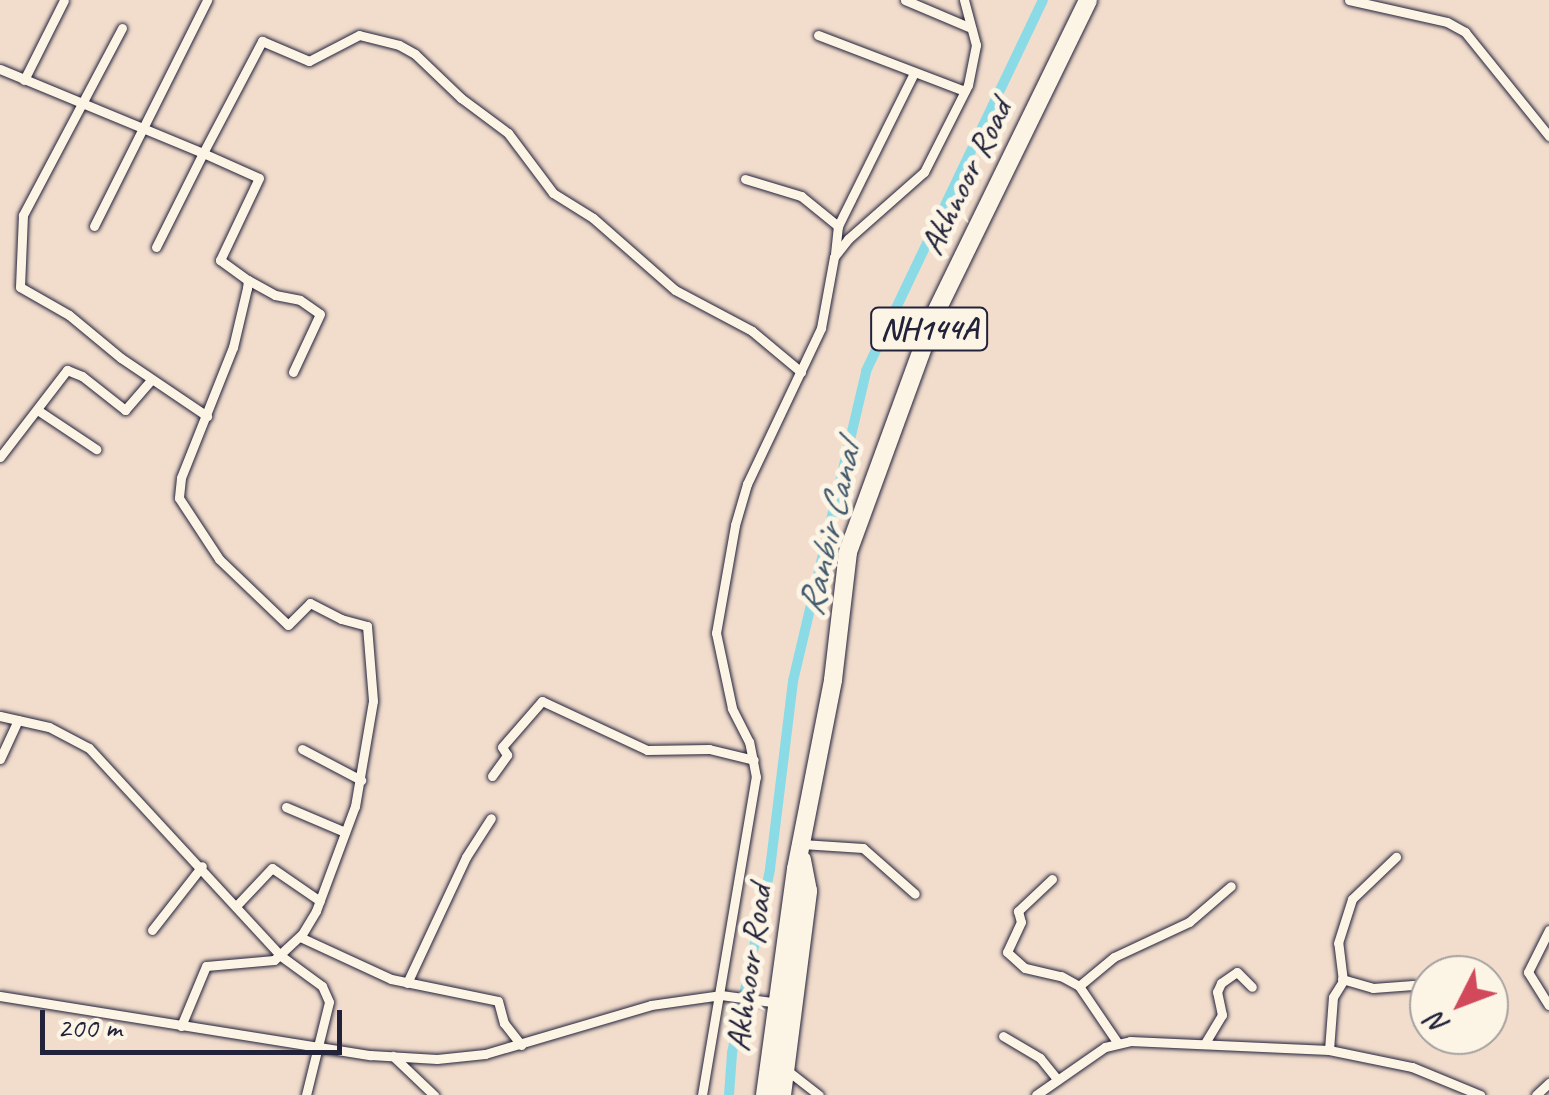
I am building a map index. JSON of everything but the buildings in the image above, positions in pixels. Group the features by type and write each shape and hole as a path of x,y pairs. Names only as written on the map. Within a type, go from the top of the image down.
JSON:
{"highway":[{"name":"Akhnoor Road","path":"765,1095 801,847 834,680 848,552 912,371 948,285 1088,0"},
{"name":"Akhnoor Road","path":"782,1095 808,891 801,847"}],"street":[{"path":"24,80 64,0"},
{"path":"94,226 208,0"},
{"path":"906,0 970,28"},
{"path":"834,257 848,239 924,172 965,91 976,45 964,0"},
{"path":"1349,0 1447,22 1465,32 1532,120 1549,136"},
{"path":"122,28 23,215 19,228 20,287 69,315 151,380 207,416"},
{"path":"818,34 965,91"},
{"path":"156,247 262,41 306,61 333,52 358,35 398,45 415,54 460,98 508,132 553,193 592,218 675,290 752,331 801,372"},
{"path":"0,69 260,181 220,260 275,295 300,300 320,314 293,372"},
{"path":"702,1095 756,778 754,760 732,708 716,633 735,525 747,484 821,328 838,226 914,73"},
{"path":"745,179 801,196 838,226"},
{"path":"181,1026 208,964 270,961 300,937 320,901 346,832 361,780 373,701 368,628 310,602 288,626 242,584 183,509 179,489 233,347 248,280"},
{"path":"0,457 67,370 82,376 125,410 151,380"},
{"path":"38,411 96,448"},
{"path":"492,776 507,756 502,746 542,701 647,750 709,749 754,760"},
{"path":"0,716 70,735 89,748 281,956 328,994 306,1095"},
{"path":"0,759 18,720"},
{"path":"302,748 361,780"},
{"path":"286,806 346,832"},
{"path":"407,983 466,857 491,818"},
{"path":"801,847 863,848 915,894"},
{"path":"1329,1050 1333,997 1342,979 1338,943 1352,899 1396,856"},
{"path":"152,930 202,866"},
{"path":"238,905 272,868 320,901"},
{"path":"1052,879 1018,911 1021,922 1007,952 1016,964 1080,986 1118,1042"},
{"path":"1080,986 1114,957 1190,922 1231,886"},
{"path":"1549,930 1528,972 1549,1004"},
{"path":"300,937 407,983 498,1002 504,1023 520,1045"},
{"path":"1206,1043 1222,1015 1217,992 1221,983 1238,972 1252,987"},
{"path":"1342,979 1373,988 1409,985"},
{"path":"0,996 318,1046 393,1056 460,1059 651,1005 721,995 778,1002"},
{"path":"1004,1036 1040,1058 1058,1080"},
{"path":"1036,1095 1118,1042 1329,1050 1412,1067 1480,1095"},
{"path":"393,1056 434,1095"},
{"path":"786,1069 819,1095"},
{"path":"1536,1095 1549,1083"}],"waterway":[{"name":"Ranbir Canal","path":"729,1095 732,1053 770,869 793,681 866,371 1043,0"}]}
